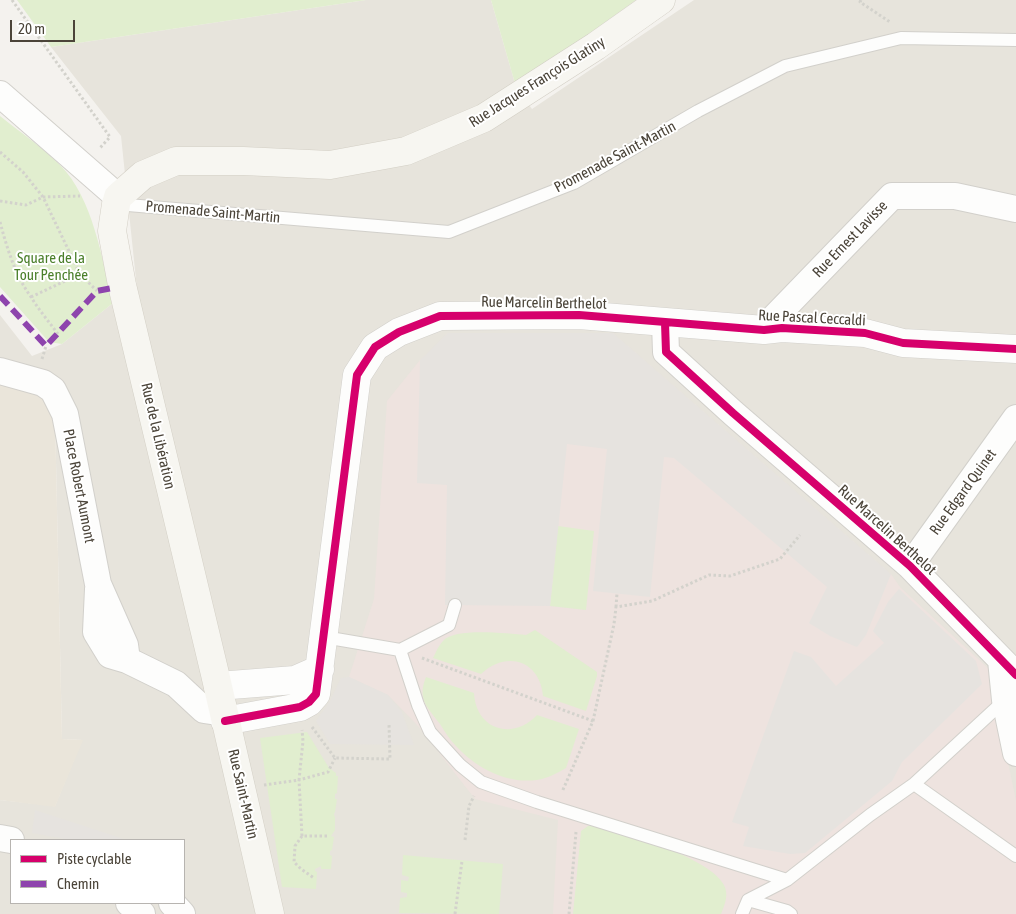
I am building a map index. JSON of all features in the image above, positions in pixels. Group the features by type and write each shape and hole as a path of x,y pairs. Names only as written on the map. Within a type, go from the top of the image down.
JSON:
{"main road":[{"name":"Rue Jacques François Glatiny","path":"115,197 143,175 176,161 330,165 406,152 484,118 596,46 661,0"},
{"name":"Rue de la Libération","path":"115,197 112,230 122,285 217,680"},
{"name":"Rue Saint-Martin","path":"217,680 270,914"}],"street":[{"path":"0,94 115,197"},
{"name":"Rue Ernest Lavisse","path":"764,330 892,196 955,196 1016,209"},
{"name":"Rue Marcelin Berthelot","path":"322,688 324,636 357,375 375,347 399,332 440,316 578,315 665,323 666,352 910,566 1009,667 1016,753"},
{"name":"Rue Pascal Ceccaldi","path":"665,323 764,330 782,328 865,333 903,343 1016,348"},
{"name":"Place Robert Aumont","path":"0,371 42,383 53,390 65,414 98,584 96,632 110,655 127,660 176,684"},
{"name":"Rue Edgard Quinet","path":"910,566 1016,418"},
{"path":"217,680 295,680 322,688 310,702 300,707 225,717 204,710 176,684 217,680"},
{"path":"130,904 142,914"},
{"path":"173,904 182,914"}],"lane":[{"name":"Promenade Saint-Martin","path":"115,197 449,232 574,183 698,111 785,66 902,38 1016,40"},
{"path":"324,636 400,650 449,625 455,605"},
{"path":"400,650 418,705 430,732 460,765 481,782 788,880"},
{"path":"742,914 748,900 788,880 870,815 914,784 1010,695"},
{"path":"914,784 1016,856"},
{"path":"748,900 788,911 791,914"}],"path":[{"path":"12,0 110,137"},
{"path":"861,0 860,2 914,38"},
{"path":"0,152 23,172 43,197 80,274 97,291"},
{"path":"0,201 26,205 43,197 115,197"},
{"path":"0,222 10,258 31,297 58,334"},
{"path":"31,297 80,274"},
{"path":"616,607 652,601 709,575 730,576 780,559 800,535"},
{"path":"555,807 593,721 614,624 617,593"},
{"path":"400,650 593,721"},
{"path":"335,758 390,759 389,724"},
{"path":"314,878 294,862 295,846 302,836 300,780 302,729 312,727 335,758"},
{"path":"270,784 300,780 328,772 335,758"},
{"path":"465,840 469,806 481,782"},
{"path":"569,914 577,814"},
{"path":"302,836 327,836"},
{"path":"455,914 462,861"}],"shaded area":[{"path":"366,0 491,0 516,87 532,109 694,0 1016,0 1016,914 0,914 0,800 55,806 82,740 62,739 55,416 0,382 0,315 32,356 62,344 113,303 137,289 121,136 51,47"},
{"path":"448,333 613,333 891,574 900,587 989,669 1016,801 1016,914 553,914 558,820 475,799 418,726 388,695 349,677 374,599 387,401 420,360"},
{"path":"448,333 613,333 891,574 866,635 857,647 830,636 809,623 827,587 674,458 664,457 650,597 593,591 607,449 567,444 550,606 445,605 447,485 417,483 420,360"},
{"path":"0,382 42,396 55,416 62,739 83,740 55,807 0,800"},
{"path":"899,589 976,661 982,684 902,762 892,781 805,853 790,854 743,846 749,827 732,822 794,651 811,657 836,686 884,643 873,631 888,602"},
{"path":"349,677 388,695 402,712 414,745 330,744 316,721 330,701 341,678"},
{"path":"35,810 124,839 65,839 32,833"}],"green space":[{"path":"17,0 366,0 51,47"},
{"path":"491,0 636,0 516,87"},
{"name":"Square de la Tour Penchée","path":"0,116 60,165 81,194 95,230 113,303 62,344 49,342 0,287"},
{"path":"558,526 594,531 586,610 550,606"},
{"path":"535,630 597,672 586,711 543,696 536,674 520,662 501,662 481,674 433,658 443,641 458,634 482,632 526,635"},
{"path":"426,677 474,693 476,706 481,716 497,728 517,728 537,715 579,729 566,768 551,776 530,781 506,778 474,762 454,744 427,707 423,697 423,685"},
{"path":"307,732 329,768 338,776 337,793 335,794 335,799 337,799 334,814 335,830 331,836 334,837 332,850 330,851 332,856 331,869 321,869 321,866 315,869 317,872 316,889 282,887 260,738"},
{"path":"600,825 667,848 703,866 716,875 724,885 726,892 721,914 573,914 581,831 588,826"},
{"path":"403,855 503,864 499,914 399,913 400,898 407,897 407,893 401,892 401,880 408,881 409,877 402,875"}],"marked path":[{"path":"0,296 46,346 97,291 112,288"}],"cycle path":[{"path":"225,721 300,707 309,702 316,694 357,375 375,347 399,332 440,316 579,315 764,330 782,328 865,333 903,343 1016,349"},
{"path":"665,323 666,352 733,413 910,566 1016,675"}]}
